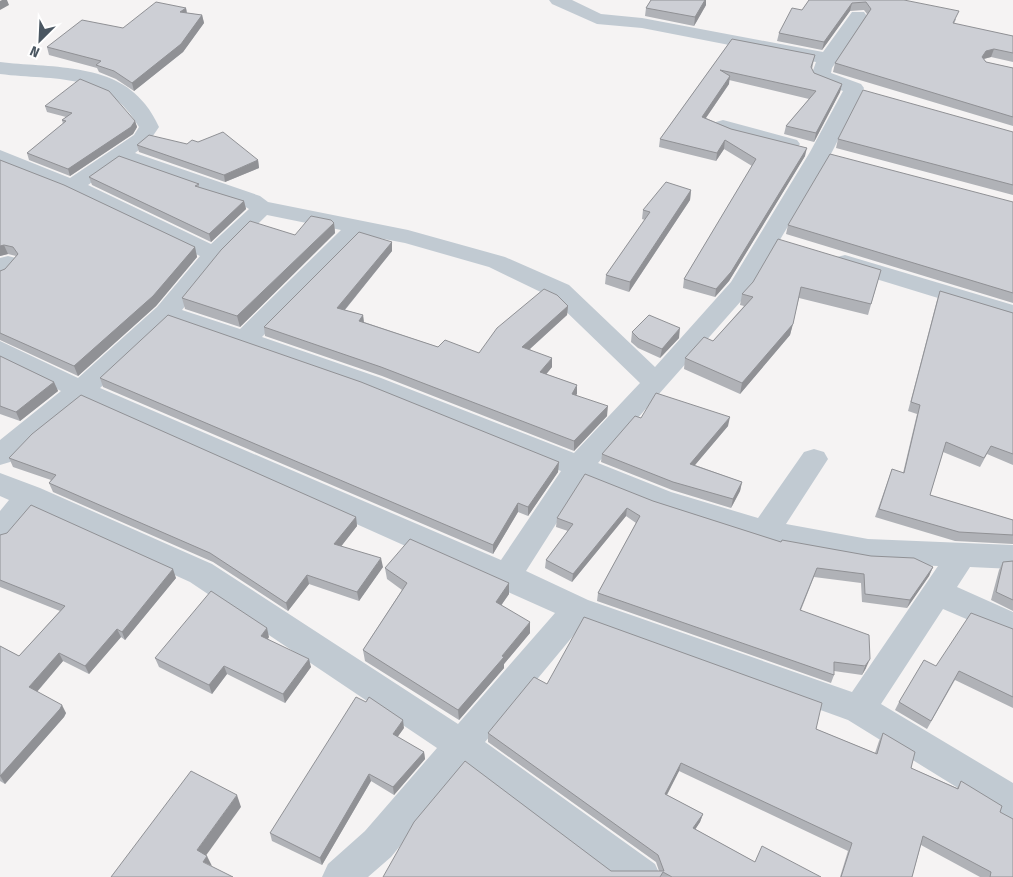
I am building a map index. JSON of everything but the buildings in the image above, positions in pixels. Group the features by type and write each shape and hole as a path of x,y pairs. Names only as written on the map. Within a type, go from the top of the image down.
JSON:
{"street":[{"path":"558,0 597,18 669,28 828,59"},
{"path":"507,576 578,467 656,383 780,242 830,155 864,90 821,76 822,68 858,16"},
{"path":"0,68 66,72 111,85 124,92 143,112 149,127 142,139 72,186"},
{"path":"723,126 830,155"},
{"path":"119,154 252,201 261,207 408,238 497,262 560,291 656,383"},
{"path":"0,156 72,186 214,254"},
{"path":"0,455 81,390 166,313 214,254 255,216 261,207"},
{"path":"244,340 358,227"},
{"path":"826,256 1013,313"},
{"path":"166,313 372,384 662,500 765,532 868,550 1013,557"},
{"path":"0,350 81,390 507,576 577,609 859,709 1013,802"},
{"path":"765,532 814,459"},
{"path":"0,484 201,573 464,746 642,877"},
{"path":"0,532 30,496"},
{"path":"859,709 962,555"},
{"path":"937,592 1013,626"},
{"path":"341,877 378,844 464,746 577,609"}]}
